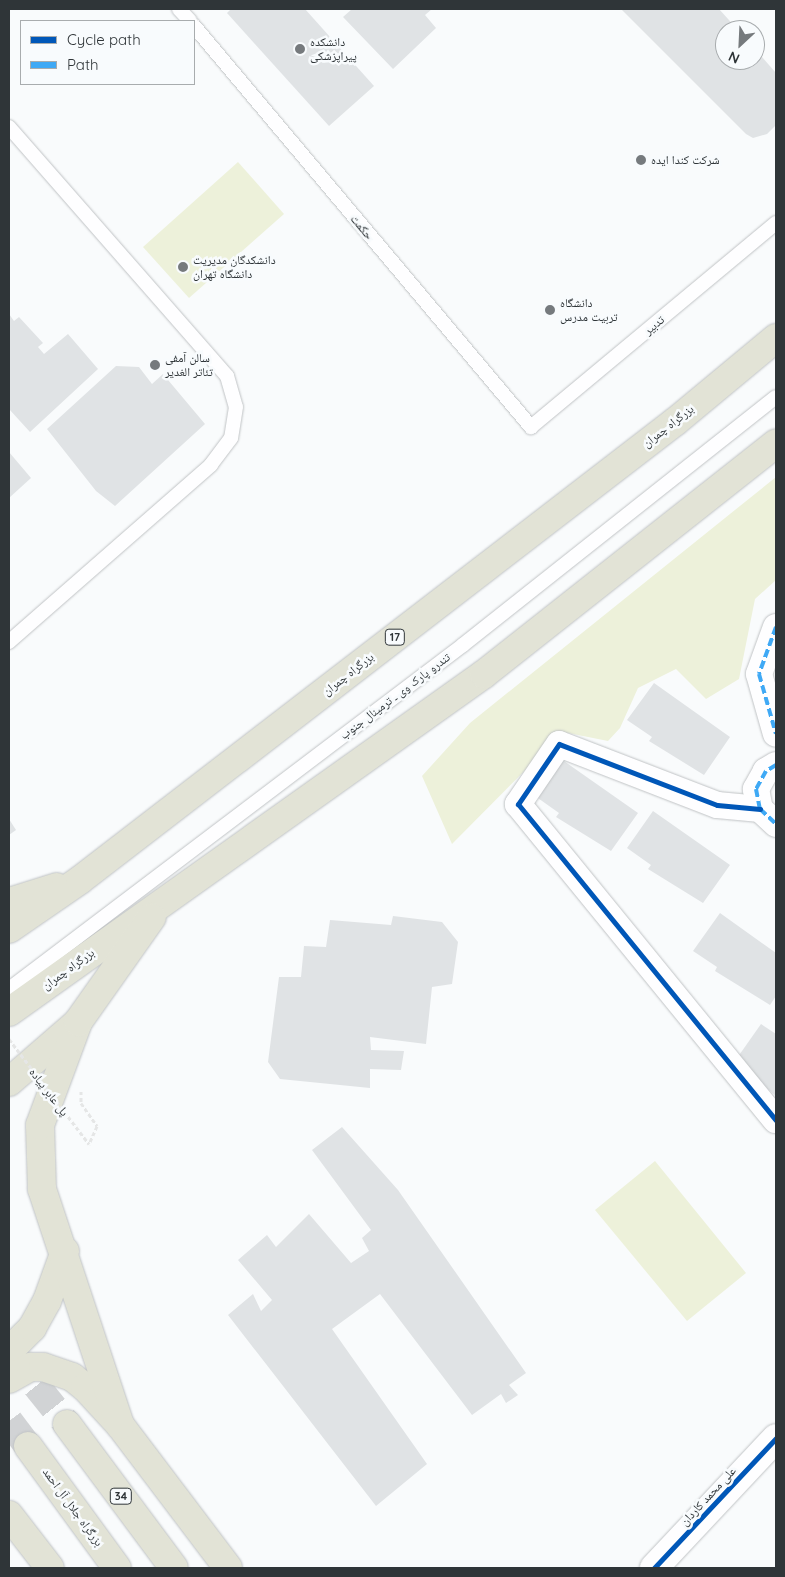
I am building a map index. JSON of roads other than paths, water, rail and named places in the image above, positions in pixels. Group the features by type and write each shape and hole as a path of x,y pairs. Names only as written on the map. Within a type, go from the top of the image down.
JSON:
{"highway":[{"name":"بزرگراه چمران","path":"9,929 80,880 676,421 776,338"},
{"name":"بزرگراه چمران","path":"9,1012 165,898 484,674 776,443"},
{"path":"9,902 80,880"},
{"path":"9,1082 78,1022 165,898"},
{"path":"78,1022 40,1126 42,1189 65,1251 120,1425"},
{"path":"9,1351 32,1328 47,1301 65,1251"},
{"path":"9,1378 31,1367 58,1370 85,1387 120,1425 228,1568"},
{"name":"34","path":"67,1424 174,1568"},
{"name":"بزرگراه جلال آل احمد","path":"28,1446 117,1568"},
{"path":"9,1515 50,1568"}],"street":[{"path":"776,627 760,674 776,734"},
{"path":"768,817 717,805 559,744 518,804 776,1120"},
{"path":"768,817 756,789 760,780 776,765"},
{"name":"علی محمد کاردان","path":"654,1568 776,1438"}],"lane":[{"path":"179,9 189,20"},
{"name":"حکمت","path":"195,27 531,427"},
{"path":"9,127 227,376 236,407 231,438 212,465 9,642"},
{"name":"تدبیر","path":"531,427 776,223"},
{"name":"تندرو پارک وی ـ ترمینال جنوب","path":"9,989 462,645 776,396"}],"tunnel":[{"path":"10,1353 67,1424"},
{"path":"9,1421 28,1446"}],"place":[{"name":"دانشکده پیراپزشکی","path":"300,49"},
{"name":"شرکت کندا ایده","path":"641,160"},
{"name":"دانشکدگان مدیریت دانشگاه تهران","path":"183,267"},
{"name":"دانشگاه تربیت مدرس","path":"550,310"},
{"name":"سالن آمفی تئاتر الغدير","path":"155,365"}]}
